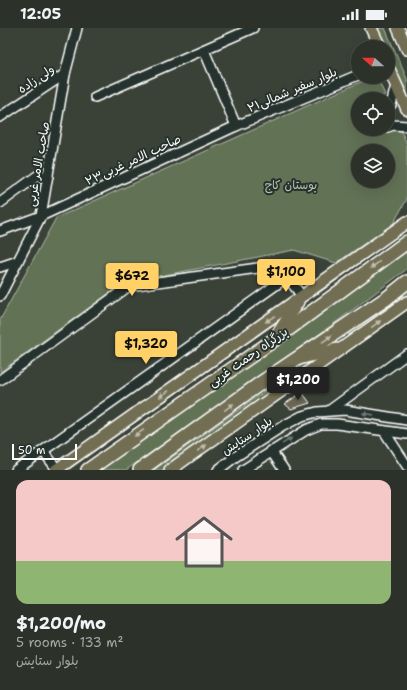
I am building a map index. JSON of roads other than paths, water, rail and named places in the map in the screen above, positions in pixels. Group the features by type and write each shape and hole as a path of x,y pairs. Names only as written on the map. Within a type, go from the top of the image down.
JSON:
{"highway":[{"name":"بزرگراه رحمت غربی","path":"88,470 275,338 407,242"},
{"path":"140,470 387,298 407,282"}],"main road":[{"path":"371,28 377,40"},
{"path":"398,28 407,49"},
{"path":"396,85 407,109"},
{"path":"56,470 407,222"},
{"path":"275,338 302,296"},
{"path":"170,470 407,302"},
{"path":"295,361 345,347"}],"street":[{"name":"صاحب الامر غربی","path":"0,296 40,216 65,74 78,28"},
{"path":"95,97 253,28"},
{"path":"204,50 236,126"},
{"name":"ولی زاده","path":"0,117 65,74"},
{"name":"بلوار سفیر شمالی۲۱","path":"236,126 351,78"},
{"path":"394,92 396,85"},
{"path":"395,125 407,126"},
{"name":"صاحب الامر غربی۲۳","path":"0,231 40,216 236,126"},
{"path":"0,203 37,176 48,176"},
{"path":"0,267 18,261"},
{"path":"0,380 129,286 258,268 288,277 302,296"},
{"path":"16,470 288,277"},
{"path":"330,410 407,354"},
{"name":"بلوار ستایش","path":"218,470 282,426 302,416 317,412 345,410 407,420"},
{"path":"243,470 306,430 322,424 337,424 407,434"},
{"path":"384,431 407,466"},
{"path":"43,451 56,470"},
{"path":"271,451 284,470"}],"park label":[{"name":"بوستان کاج","path":"291,185"}]}
